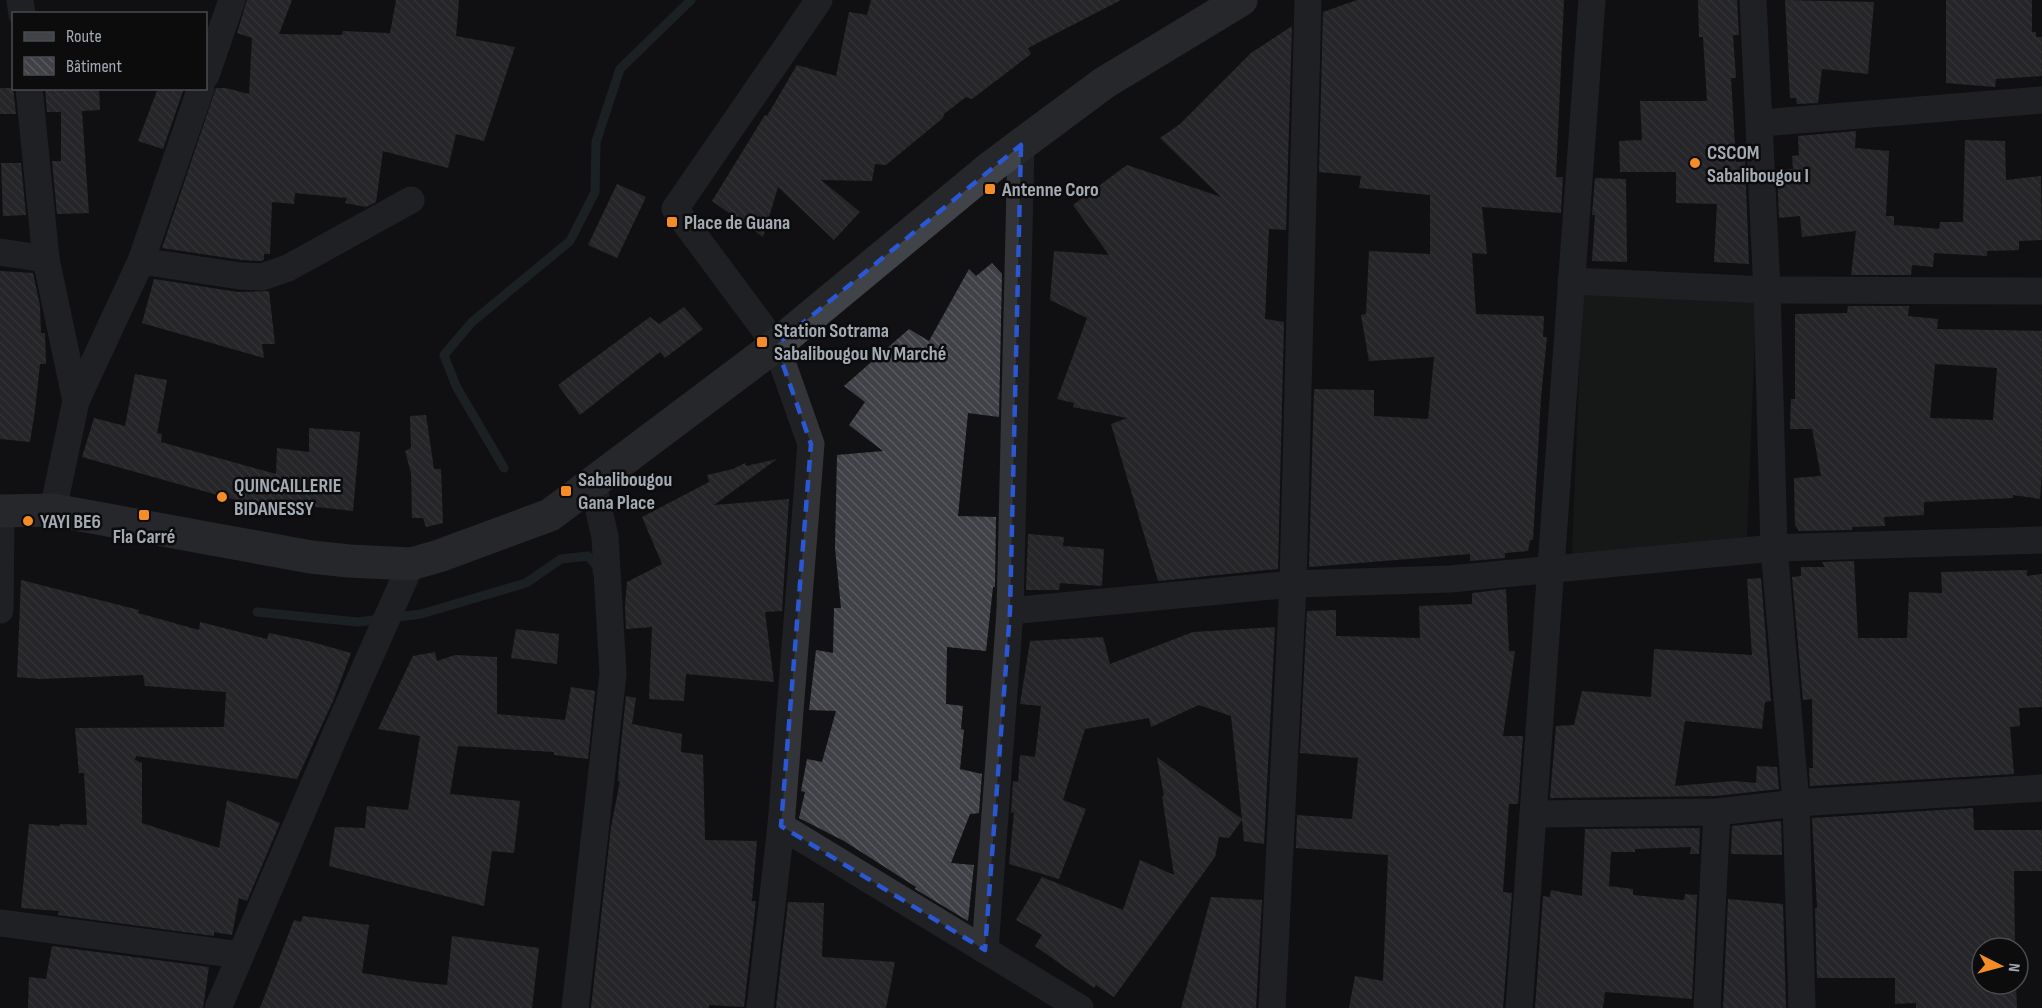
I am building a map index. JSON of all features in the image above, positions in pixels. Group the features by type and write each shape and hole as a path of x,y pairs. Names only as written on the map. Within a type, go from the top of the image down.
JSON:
{"main road":[{"path":"0,512 53,510 311,557 411,564 550,515 776,345 1021,144 1104,84 1241,0"}],"street":[{"path":"207,72 232,0"},
{"path":"760,1008 781,826 811,444 776,345 675,209 819,0"},
{"path":"1272,1008 1293,584 1308,0"},
{"path":"1519,1008 1592,0"},
{"path":"1753,0 1761,123 1774,548 1796,803 1802,1008"},
{"path":"29,90 46,258 76,401"},
{"path":"53,510 76,401 141,261 200,90"},
{"path":"1761,123 2042,100"},
{"path":"985,950 1010,611 1021,144"},
{"path":"141,261 240,276 262,277 288,268 411,200"},
{"path":"0,252 46,258"},
{"path":"1572,280 1767,290 2042,291"},
{"path":"574,1008 613,674 604,537 593,484"},
{"path":"0,512 0,610"},
{"path":"1010,611 1293,584 1450,579 1774,548 2042,540"},
{"path":"218,1008 411,564"},
{"path":"1533,814 1717,812 1796,803 2042,788"},
{"path":"1707,1008 1717,812"},
{"path":"781,826 1080,1008"},
{"path":"0,923 240,955"}],"highlighted area":[{"path":"1021,145 1010,611 985,950 781,826 811,444 776,345"}],"shaded area":[{"path":"1583,276 1757,283 1746,560 1572,554"}],"building":[{"path":"247,0 292,0 279,34 342,35 343,31 390,33 396,0 459,0 456,36 515,47 484,141 456,134 448,168 383,151 376,202 366,207 345,203 347,198 295,193 294,204 272,202 270,254 264,254 264,260 242,260 162,248 216,88 249,94 252,38 237,33"},
{"path":"871,0 1121,0 1028,48 1031,54 972,99 966,97 886,165 875,164 872,181 821,180 860,212 834,240 778,187 763,237 712,201 797,65 836,76 849,12 867,15"},
{"path":"1357,0 1564,0 1556,177 1563,177 1561,213 1482,207 1487,254 1472,253 1476,314 1544,316 1543,337 1547,337 1541,397 1533,540 1530,540 1528,551 1505,553 1505,558 1470,561 1470,554 1309,567 1314,389 1374,390 1374,416 1428,419 1434,357 1369,361 1361,315 1366,314 1369,251 1430,254 1430,195 1359,188 1361,176 1319,172 1323,12"},
{"path":"1698,0 1737,0 1739,35 1733,35 1736,78 1731,78 1736,162 1745,161 1749,264 1714,262 1717,204 1676,203 1676,172 1620,172 1619,141 1642,140 1640,101 1707,101 1703,37 1699,37"},
{"path":"1785,0 1874,2 1868,74 1822,69 1818,103 1797,104 1796,98 1790,98"},
{"path":"1946,0 2032,0 2032,32 2036,32 2036,37 2042,37 2042,76 1996,79 1995,87 1946,83"},
{"path":"1292,26 1286,230 1269,229 1265,319 1284,322 1278,569 1158,581 1111,424 1127,418 1073,407 1074,403 1057,399 1087,318 1050,300 1054,251 1109,255 1073,205 1127,165 1221,197 1160,138 1180,124 1251,53"},
{"path":"0,88 12,88 16,114 0,114"},
{"path":"45,90 99,90 100,110 82,111 89,213 57,214 52,161 61,161 61,112 47,112"},
{"path":"157,90 183,90 163,149 138,141"},
{"path":"1856,131 1855,148 1889,151 1886,216 1894,216 1894,225 1939,229 1940,222 1963,222 1965,140 2005,141 2006,180 2041,176 2042,240 2019,241 2019,250 1987,251 1987,256 1934,253 1933,267 1912,265 1911,275 1851,275 1856,231 1802,237 1800,216 1779,218 1777,170 1793,169 1792,156 1799,155 1798,136"},
{"path":"1,163 21,163 26,215 3,216"},
{"path":"1595,178 1626,179 1627,262 1592,261"},
{"path":"617,184 646,197 617,258 588,245"},
{"path":"992,263 1002,274 999,417 968,413 958,516 996,517 995,587 993,587 986,651 947,647 946,704 963,706 961,729 964,730 960,769 982,774 979,813 970,814 951,863 974,865 968,921 915,889 916,887 844,841 799,818 805,792 801,791 807,759 822,762 836,711 809,710 816,650 833,653 834,608 841,608 835,548 837,455 883,451 849,425 865,402 844,386 909,329 929,341 969,269 976,276"},
{"path":"0,271 33,273 40,306 41,333 45,333 46,364 40,364 30,442 0,439"},
{"path":"154,279 238,292 269,291 275,344 262,344 264,358 142,323"},
{"path":"1848,306 1909,306 1908,316 1938,319 1937,329 2042,331 2040,499 2013,495 2013,498 1924,502 1924,515 1884,517 1885,526 1852,527 1852,530 1799,531 1795,525 1794,478 1821,476 1812,429 1790,429 1791,399 1795,399 1795,314 1847,313","holes":["1935,364 1997,368 1993,420 1930,418"]},
{"path":"684,307 703,329 665,358 660,352 580,415 558,385 650,317 659,324"},
{"path":"135,374 167,380 157,433 162,434 161,442 276,474 277,448 309,452 309,428 360,432 353,511 272,502 271,510 82,457 94,418 125,426"},
{"path":"426,415 434,469 441,469 443,523 426,527 423,518 412,518 411,473 405,451 411,448 410,416"},
{"path":"777,459 714,505 789,499 782,611 765,612 774,682 686,674 684,701 649,699 652,627 626,629 625,606 627,582 662,564 642,517 709,482 707,475 733,469 745,463 746,466"},
{"path":"1028,534 1064,537 1063,546 1104,549 1102,586 1060,583 1059,590 1026,590"},
{"path":"1854,561 1858,638 1907,638 1909,592 1942,593 1941,572 2027,570 2027,576 2042,574 2042,707 2019,708 2020,726 2010,727 2014,774 1810,786 1809,768 1813,768 1812,699 1803,700 1792,577 1801,576 1801,567 1825,567 1822,562"},
{"path":"1761,578 1771,701 1765,702 1762,729 1685,721 1675,786 1734,781 1756,783 1757,766 1777,767 1779,789 1716,796 1550,798 1556,726 1574,725 1582,691 1651,697 1654,649 1752,655 1747,579"},
{"path":"21,580 139,610 138,613 199,630 200,622 267,639 269,633 351,653 333,701 297,779 136,756 135,760 142,763 142,823 219,848 227,800 280,823 247,901 239,898 232,935 214,932 214,936 58,915 59,911 21,908 29,824 87,825 84,773 79,773 75,728 224,727 226,692 145,686 143,675 40,679 17,677"},
{"path":"1506,589 1509,651 1515,651 1503,736 1523,736 1518,804 1509,804 1503,892 1512,893 1503,1008 1349,1008 1355,976 1383,981 1388,855 1296,848 1297,815 1352,819 1358,758 1300,753 1307,611 1336,610 1336,636 1420,638 1419,606 1472,604 1472,593"},
{"path":"1275,627 1264,844 1244,841 1242,820 1229,838 1219,837 1215,857 1114,997 1096,985 1094,988 1035,946 1042,935 1016,920 1042,877 1123,910 1140,860 1174,875 1157,757 1242,819 1231,716 1199,705 1151,727 1149,718 1085,729 1063,800 1086,809 1059,879 1009,864 1014,812 1011,813 1013,781 1018,782 1020,755 1035,757 1041,706 1020,704 1030,641 1103,637 1110,664 1193,632"},
{"path":"516,629 559,634 557,664 511,658"},
{"path":"435,652 437,661 455,655 497,657 497,714 565,720 571,687 595,691 588,759 554,755 554,752 458,746 450,794 520,801 514,853 492,851 484,906 329,866 335,827 365,828 367,806 408,810 420,736 378,729 413,656"},
{"path":"626,696 636,698 632,724 682,734 681,752 703,755 705,840 757,841 752,901 756,901 744,1007 709,1005 709,1008 591,1008 611,827 620,781 618,781 619,763"},
{"path":"1973,808 1974,830 2042,830 2042,871 2014,871 2015,936 1970,936 1970,996 2016,996 2017,1008 1916,1008 1916,1003 1895,1004 1895,978 1817,978 1815,908 1817,908 1812,818"},
{"path":"1781,821 1782,855 1731,854 1732,826"},
{"path":"1700,828 1699,854 1690,854 1691,847 1611,852 1609,886 1633,889 1633,895 1684,900 1685,894 1697,895 1692,999 1605,992 1603,1008 1535,1008 1543,896 1550,897 1551,890 1582,896 1585,829"},
{"path":"1211,897 1262,900 1256,1008 1181,1008"},
{"path":"1728,899 1783,904 1786,1008 1723,1008"},
{"path":"788,902 824,903 822,957 895,962 886,1008 776,1008"},
{"path":"303,916 369,925 362,973 417,982 447,985 452,936 539,948 532,1008 260,1008 294,920 301,922"},
{"path":"52,946 209,967 203,1008 28,1008 29,977 46,979"}],"waterway":[{"path":"504,468 456,386 444,355 472,322 570,241 595,192 596,142 620,69 691,0"},
{"path":"257,612 358,622 421,614 526,583 561,559 588,556 597,567 597,572"}],"place":[{"name":"CSCOM Sabalibougou I","path":"1695,163"},
{"name":"Antenne Coro","path":"990,189"},
{"name":"Place de Guana","path":"672,222"},
{"name":"Station Sotrama Sabalibougou Nv Marché","path":"762,342"},
{"name":"Sabalibougou Gana Place","path":"566,491"},
{"name":"QUINCAILLERIE BIDANESSY","path":"222,497"},
{"name":"Fla Carré","path":"144,515"},
{"name":"YAYI BE6","path":"28,521"}]}
